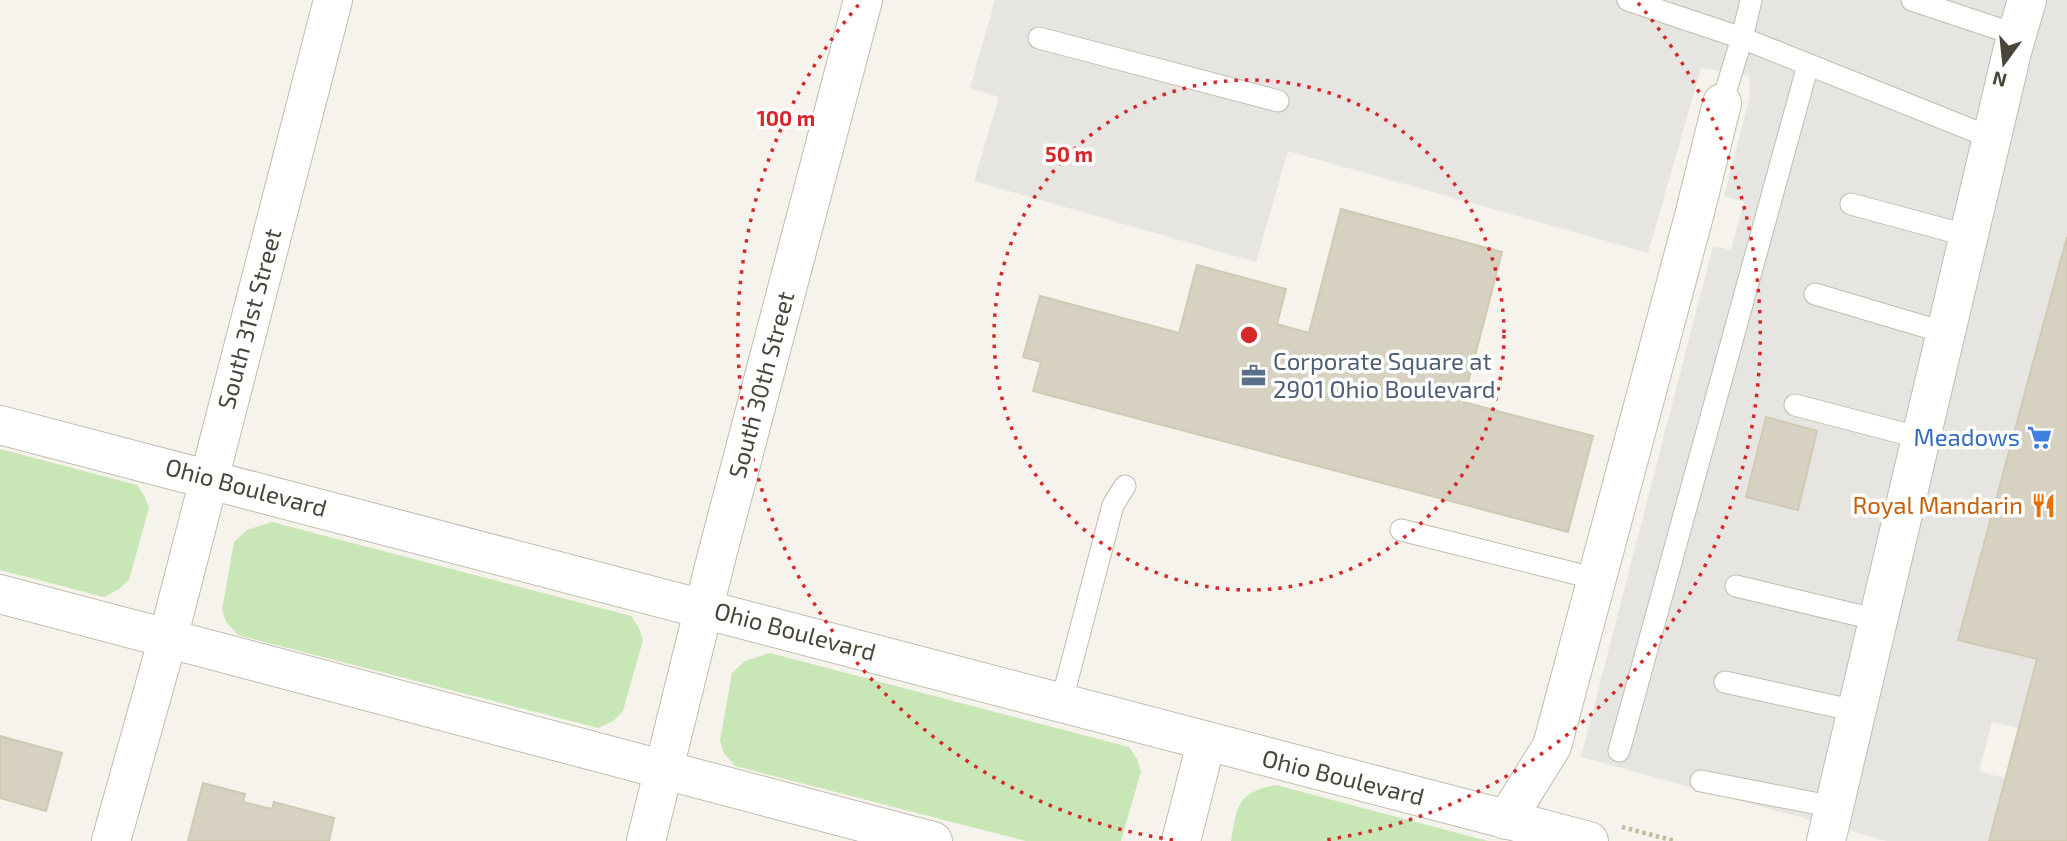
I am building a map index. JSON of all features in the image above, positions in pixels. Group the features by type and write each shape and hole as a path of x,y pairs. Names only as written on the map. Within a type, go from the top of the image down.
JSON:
{"street":[{"name":"South 31st Street","path":"111,841 168,638 333,0"},
{"name":"South 30th Street","path":"646,841 704,607 863,0"},
{"path":"1830,824 2022,18"},
{"path":"1506,820 1552,746 1722,103"},
{"name":"Ohio Boulevard","path":"0,425 704,607 1206,743 1589,841"},
{"path":"0,594 933,841"},
{"path":"1181,841 1206,743"}],"lane":[{"path":"1628,0 1742,38 1992,138"},
{"path":"1722,103 1751,0"},
{"path":"1912,0 2022,18"},
{"path":"1039,38 1278,101"},
{"path":"1619,751 1808,65"},
{"path":"1851,204 1969,236"},
{"path":"1815,294 1946,333"},
{"path":"1795,405 1921,438"},
{"path":"1061,704 1112,505 1125,486"},
{"path":"1401,530 1597,579"},
{"path":"1736,586 1878,620"},
{"path":"1725,682 1856,711"},
{"path":"1701,781 1830,824"}],"green space":[{"path":"0,449 137,485 149,508 129,580 104,597 0,570"},
{"path":"272,522 631,616 643,640 623,711 613,721 598,728 238,635 226,622 222,610 234,542 247,530"},
{"path":"770,653 1129,747 1141,771 1121,841 1026,841 735,766 724,753 720,741 732,673 745,661"},
{"path":"1276,785 1488,841 1231,841 1241,802 1253,792"}],"shaded area":[{"path":"995,0 2067,0 2067,237 1958,639 2037,659 2019,728 1992,722 1979,771 2005,778 1989,841 1887,841 1581,757 1713,246 1731,250 1744,202 1724,196 1750,96 1749,76 1701,68 1648,253 1288,151 1256,262 974,181 999,97 970,88"}],"building":[{"name":"Corporate Square at 2901 Ohio Boulevard","path":"1341,209 1502,252 1463,402 1593,436 1568,532 1033,391 1041,362 1023,357 1040,296 1179,333 1197,265 1286,289 1277,324 1309,333"},
{"name":"Meadows","path":"2067,237 2067,841 1989,841 2037,659 1958,640"},
{"path":"1766,417 1817,431 1798,510 1746,497"},
{"path":"0,736 62,753 46,811 0,798"},
{"path":"203,783 245,794 243,802 272,809 274,802 334,818 329,841 188,841"}],"place":[{"name":"Corporate Square at 2901 Ohio Boulevard","path":"1253,376"},
{"name":"Meadows","path":"2040,438"},
{"name":"Royal Mandarin","path":"2043,506"}]}
